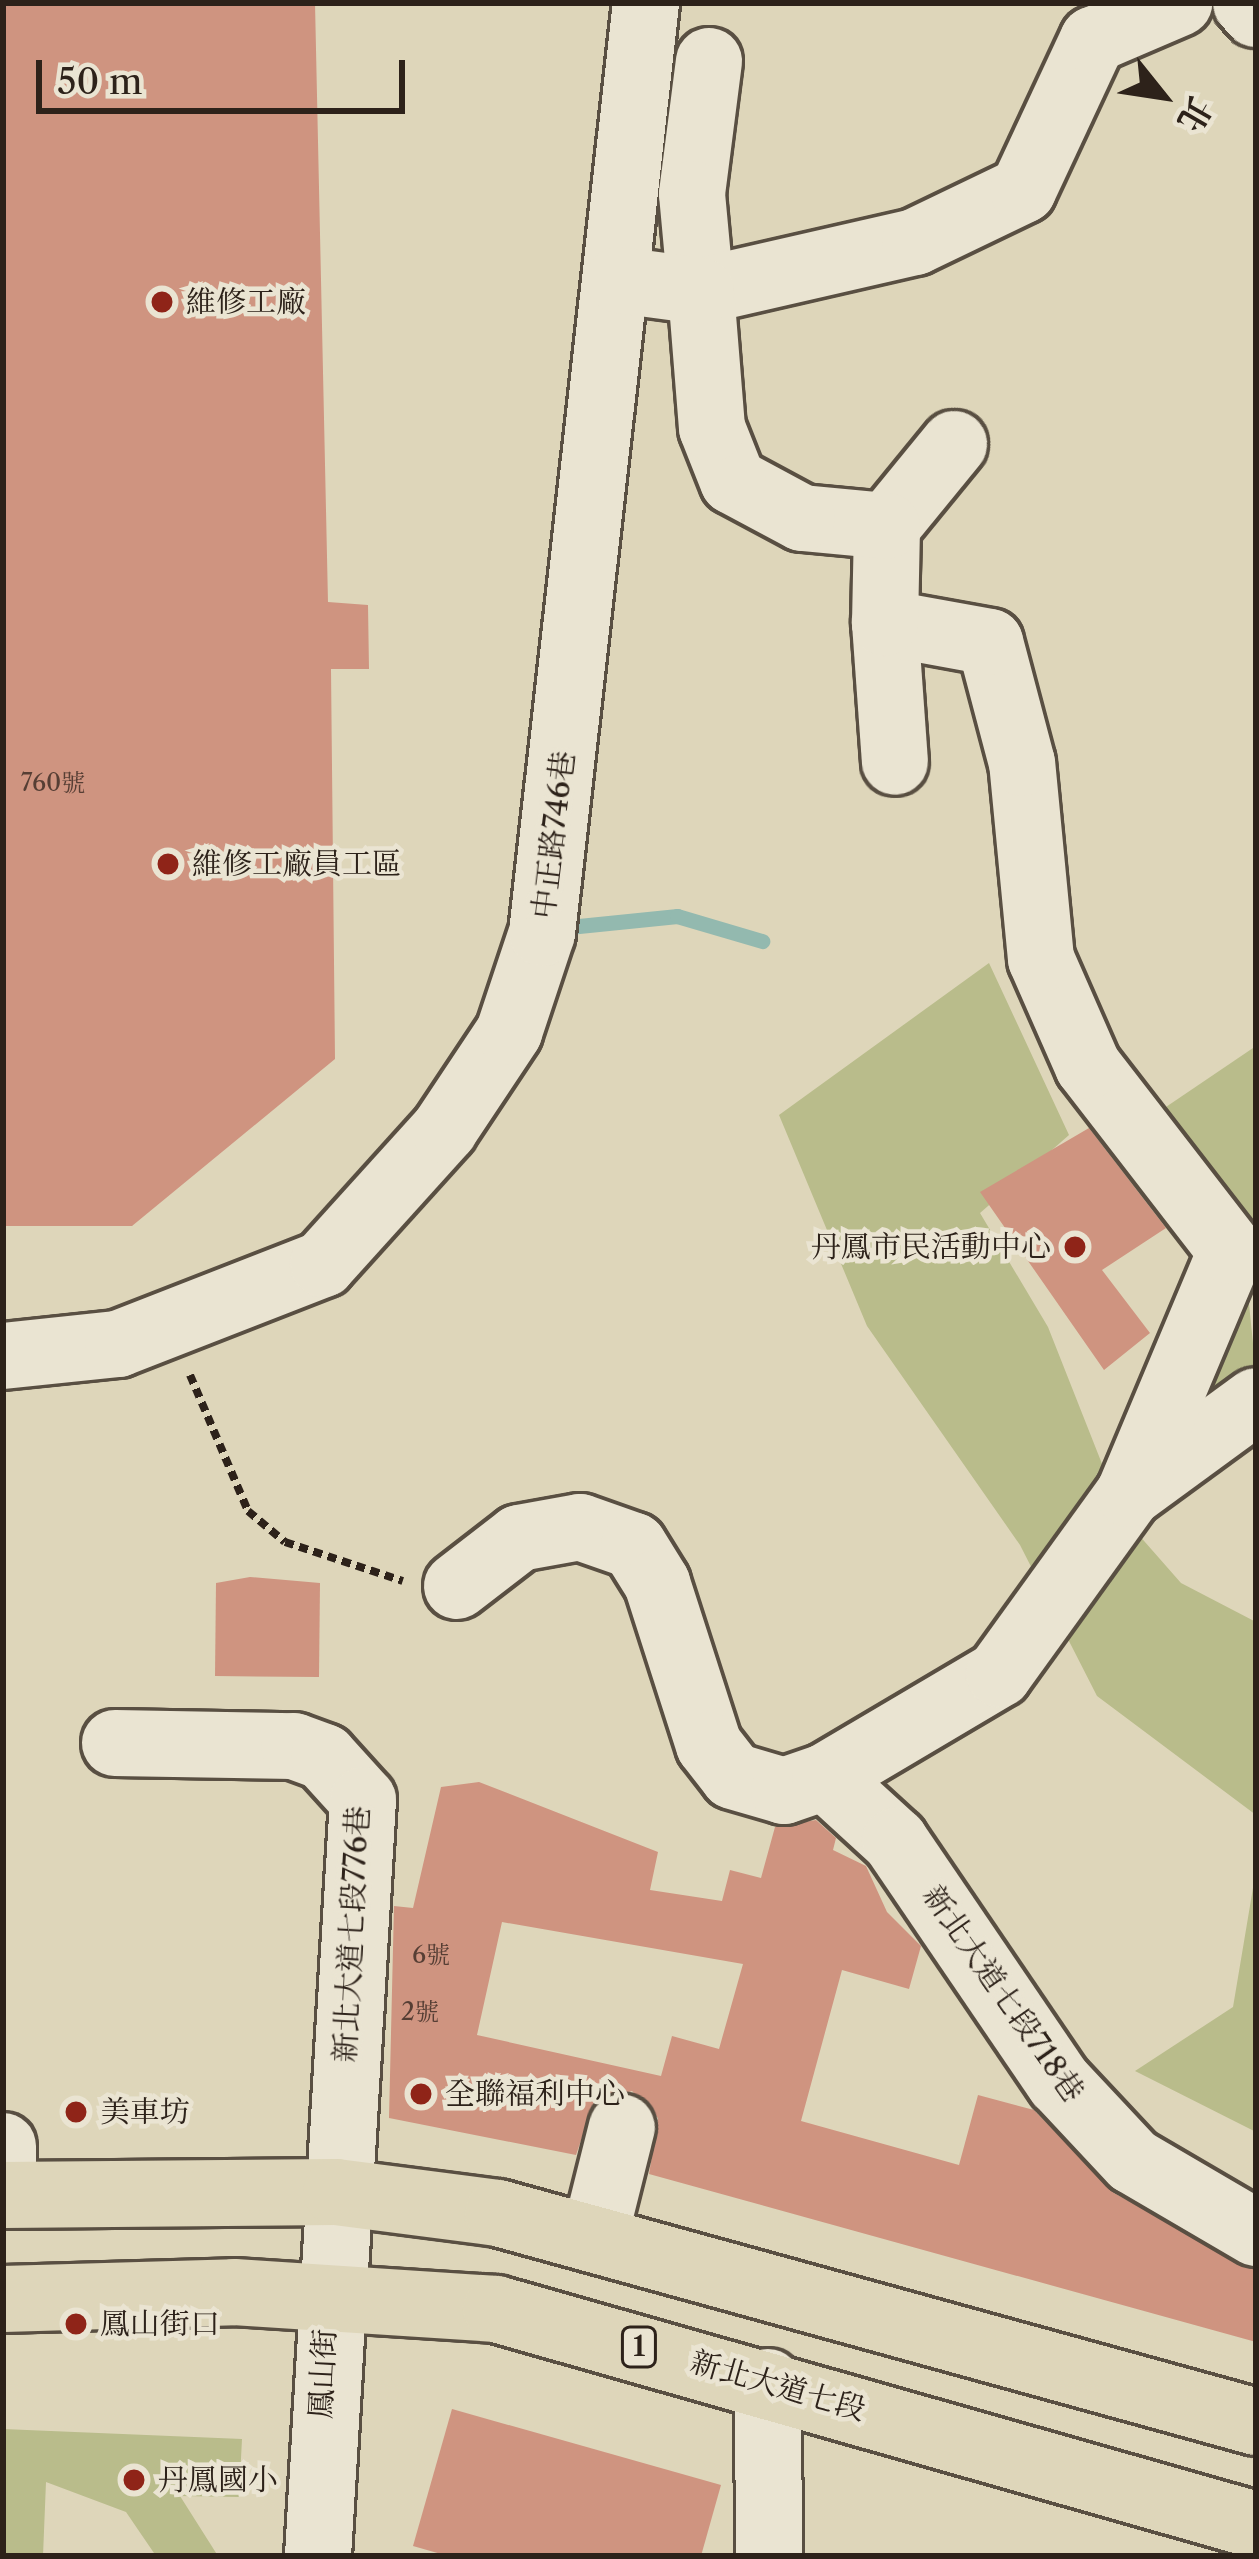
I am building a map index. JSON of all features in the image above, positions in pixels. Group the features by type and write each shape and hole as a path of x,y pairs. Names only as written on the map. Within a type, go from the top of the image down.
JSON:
{"main road":[{"path":"3,2194 336,2192 498,2212 1256,2422"},
{"name":"新北大道七段","path":"3,2299 328,2296 496,2309 768,2382 1256,2525"}],"street":[{"name":"中正路746巷","path":"3,1356 118,1344 322,1264 445,1130 509,1032 542,933 620,280 646,3"},
{"path":"620,280 700,291 915,242 1023,190 1094,40 1178,3"},
{"path":"1246,3 1256,14"},
{"path":"709,61 692,194 712,428 733,481 802,518 887,526"},
{"path":"895,762 885,622 887,526 954,444"},
{"path":"458,1586 519,1538 580,1527 634,1546 657,1583 709,1745 734,1776 784,1791 826,1777 999,1674 1129,1494 1244,1268 1088,1066 1041,959 1022,763 990,642 885,622"},
{"path":"1129,1494 1256,1401"},
{"name":"新北大道七段776巷","path":"115,1743 294,1746 324,1757 363,1800 336,2192"},
{"name":"新北大道七段718巷","path":"826,1777 896,1840 1059,2082 1133,2161 1256,2233"},
{"path":"594,2239 622,2127"},
{"path":"3,2146 3,2194"},
{"name":"鳳山街","path":"319,2556 336,2192"},
{"path":"768,2382 769,2556"}],"path":[{"path":"172,1322 248,1511 340,1564 458,1586"}],"green space":[{"path":"989,963 1069,1135 980,1213 1048,1327 1123,1517 1181,1583 1256,1622 1256,1815 1097,1696 1020,1545 867,1326 779,1115"},
{"path":"1256,1046 1256,1232 1160,1111"},
{"path":"1248,1294 1256,1373 1198,1418 1228,1304"},
{"path":"1256,1870 1256,2132 1135,2071 1233,2007"},
{"path":"3,2429 242,2439 239,2497 180,2496 218,2556 156,2556 126,2512 46,2482 43,2556 3,2556"}],"building":[{"path":"3,3 315,3 328,602 368,605 369,669 331,669 335,1059 132,1226 3,1226"},
{"name":"丹鳳市民活動中心","path":"1089,1128 1166,1228 1102,1270 1150,1333 1104,1370 980,1192"},
{"path":"250,1577 320,1583 319,1677 215,1676 216,1583"},
{"path":"479,1782 658,1852 650,1890 722,1901 730,1870 761,1878 775,1827 816,1820 836,1838 833,1850 866,1866 887,1912 921,1946 909,1989 842,1970 801,2121 959,2165 978,2095 1034,2110 1114,2193 1256,2270 1256,2342 649,2174 658,2118 632,2091 594,2102 576,2155 389,2118 394,1906 413,1908 441,1787","holes":["502,1922 743,1964 719,2049 672,2036 661,2076 477,2035"]},
{"path":"452,2409 721,2485 701,2556 448,2556 413,2546"}],"waterway":[{"path":"569,927 677,916 762,941"}],"place":[{"name":"維修工廠","path":"162,302"},
{"name":"維修工廠員工區","path":"168,864"},
{"name":"丹鳳市民活動中心","path":"1075,1247"},
{"name":"全聯福利中心","path":"421,2094"},
{"name":"美車坊","path":"76,2112"},
{"name":"鳳山街口","path":"76,2324"},
{"name":"丹鳳國小","path":"134,2480"}]}
